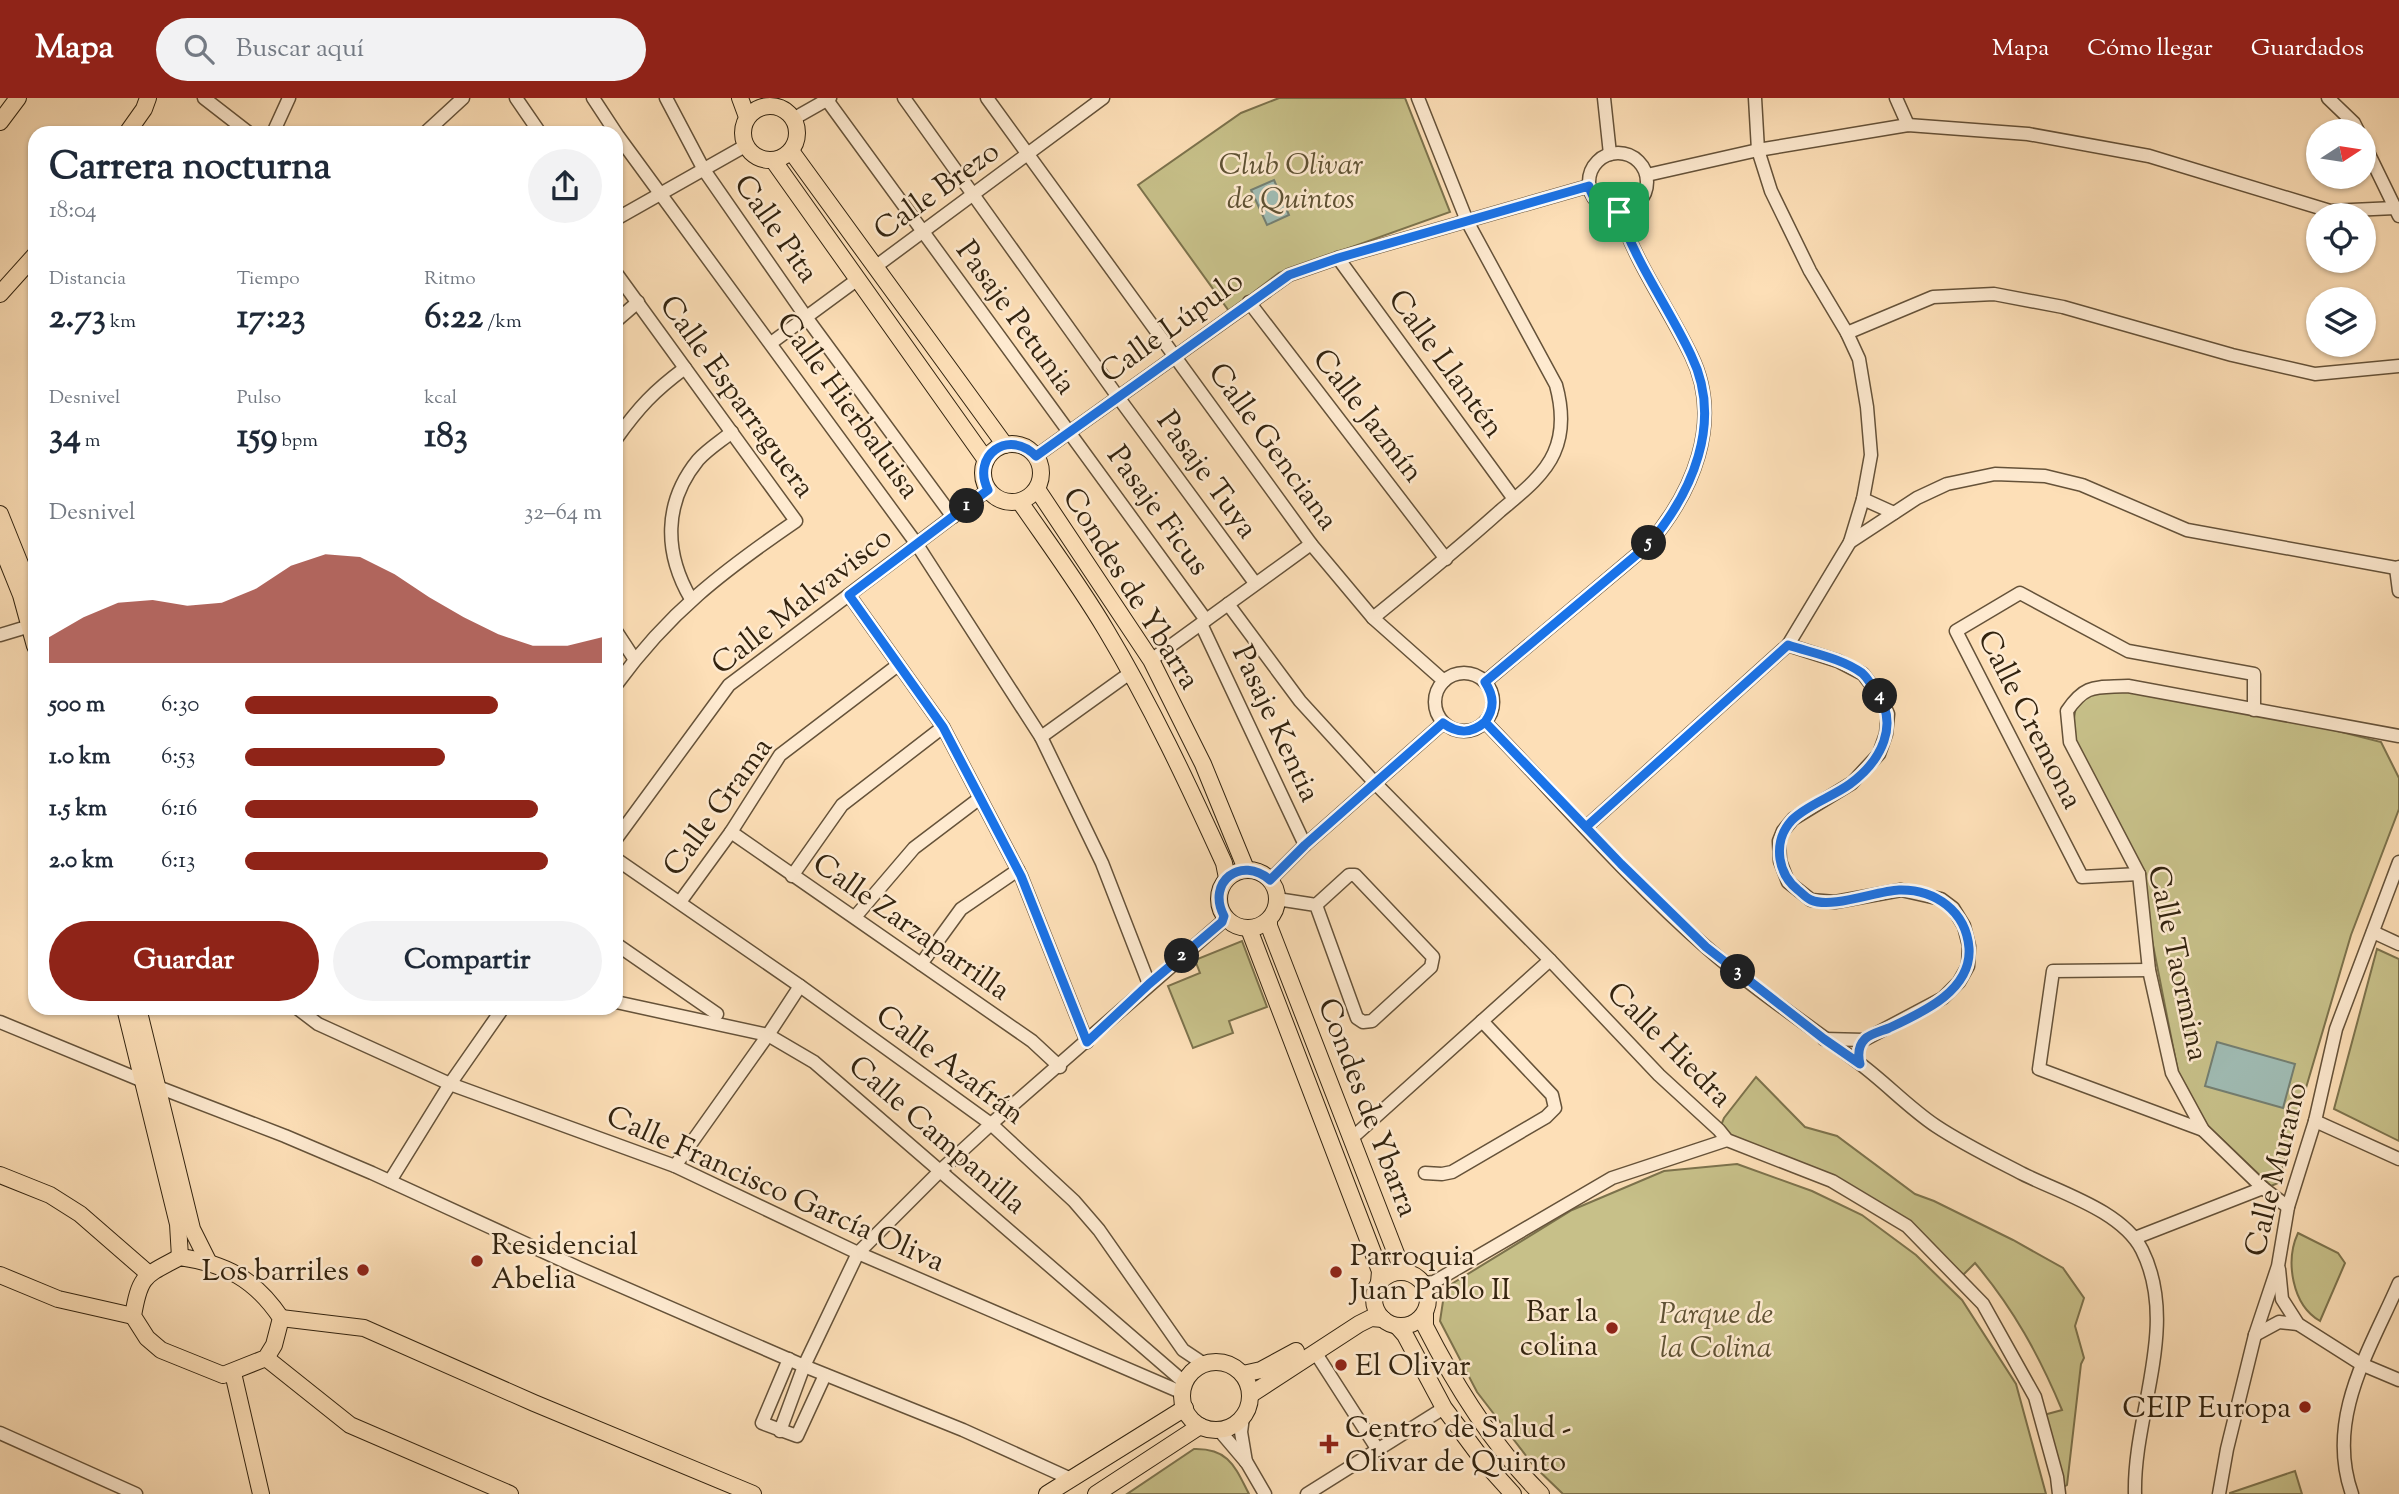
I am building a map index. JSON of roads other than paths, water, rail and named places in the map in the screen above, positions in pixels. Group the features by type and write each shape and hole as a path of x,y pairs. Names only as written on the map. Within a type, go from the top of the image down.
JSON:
{"main road":[{"path":"0,122 18,98"},
{"path":"132,126 148,98"},
{"path":"740,98 747,117"},
{"path":"766,102 787,111 793,119 797,135 790,151 773,160 757,157 745,146 742,131 747,117 766,102"},
{"path":"790,151 1005,445"},
{"path":"773,160 986,460"},
{"path":"0,295 28,263"},
{"path":"1022,445 1036,456 1042,472 1037,489 1026,499 1020,502 1003,501 988,490 983,476 986,460 997,448 1022,445"},
{"name":"Condes de Ybarra","path":"1037,489 1151,660 1203,764 1246,869"},
{"name":"Condes de Ybarra","path":"1020,502 1076,583 1130,673 1184,774 1224,863 1227,878"},
{"path":"0,514 28,584"},
{"path":"0,543 28,620"},
{"path":"1246,869 1255,870 1270,880 1278,899 1269,920 1249,929 1231,923 1224,916 1218,900 1222,884 1227,878 1246,869"},
{"name":"Condes de Ybarra","path":"1269,920 1269,926 1400,1265 1408,1272"},
{"name":"Condes de Ybarra","path":"1249,929 1380,1271 1379,1283"},
{"path":"127,1015 192,1228 208,1261"},
{"path":"139,1015 177,1224 180,1257"},
{"path":"0,1175 50,1195 80,1214 149,1274"},
{"path":"281,1318 274,1345 266,1358 228,1374 161,1350 147,1338 133,1316 137,1288 149,1274 180,1257 208,1261 244,1278 260,1291 281,1318 364,1328 534,1403 753,1494"},
{"path":"1513,1494 1485,1463 1444,1408 1405,1335 1378,1314 1374,1300 1379,1283 1392,1273 1408,1272 1429,1286 1425,1326 1464,1397 1497,1445 1541,1494"},
{"path":"0,1275 58,1299 133,1316"},
{"path":"1243,1374 1261,1370 1280,1361 1354,1316 1374,1300"},
{"path":"1398,1327 1413,1324 1425,1314"},
{"path":"1250,1395 1359,1324 1371,1318 1383,1319"},
{"path":"266,1358 350,1425 510,1494"},
{"path":"1047,1494 1184,1395 1196,1368 1204,1364 1225,1363 1243,1374 1250,1395 1243,1417 1236,1424 1219,1430 1200,1426 1188,1415 1184,1395"},
{"path":"228,1374 250,1494"},
{"path":"228,1374 261,1494"},
{"path":"1096,1494 1200,1426"}],"street":[{"path":"204,98 240,126"},
{"path":"276,126 289,98"},
{"path":"433,126 463,98"},
{"path":"516,98 535,126"},
{"name":"Calle Hierbaluisa","path":"593,98 611,126"},
{"name":"Calle Pita","path":"666,98 704,170 806,317 953,517"},
{"name":"Pasaje Tuya","path":"904,98 1255,583"},
{"name":"Calle Genciana","path":"987,98 1311,544 1373,618 1444,681"},
{"path":"1373,618 1447,559 1514,499 1545,468 1559,439 1561,403 1556,385 1467,221 1418,98"},
{"path":"1604,98 1609,154"},
{"path":"1586,827 1788,645 1850,542 1863,499 1871,455 1867,407 1858,359 1847,333 1810,271 1771,191 1758,150 1755,98"},
{"path":"1896,98 1908,125"},
{"path":"2328,98 2350,119"},
{"path":"793,119 829,99"},
{"name":"Pasaje Petunia","path":"829,99 1068,432"},
{"name":"Calle Brezo","path":"875,267 1028,155 1098,99"},
{"path":"1647,174 1758,150 1908,125 2028,134 2149,156 2330,211 2397,212 2376,169"},
{"name":"Calle Hierbaluisa","path":"623,142 916,543 1041,737 1102,863 1149,984"},
{"path":"623,215 745,146"},
{"path":"1609,154 1628,155 1643,166 1647,174 1646,192 1642,200 1636,206 1619,212 1610,211 1596,202 1589,186 1591,170 1602,157 1609,154"},
{"name":"Calle Lúpulo","path":"1036,456 1289,275 1338,258 1589,186"},
{"path":"1485,682 1647,546 1669,521 1689,486 1699,459 1704,420 1699,375 1692,356 1640,266 1619,212"},
{"name":"Calle Llantén","path":"1338,258 1514,499"},
{"name":"Calle Brezo","path":"771,343 858,279"},
{"name":"Calle Esparraguera","path":"623,282 796,521 727,569 691,599 623,676"},
{"path":"1847,333 1933,297 1994,294 2063,307 2232,355 2315,374 2399,366"},
{"path":"623,315 638,302"},
{"name":"Calle Jazmín","path":"1249,302 1447,559"},
{"path":"623,429 639,407 685,368"},
{"path":"691,599 675,566 672,517 685,480 697,461 732,432"},
{"name":"Pasaje Ficus","path":"1068,432 1203,622"},
{"path":"1850,542 1917,498 1947,484 1995,474 2045,477 2082,485 2187,530 2397,568 2399,591"},
{"name":"Calle Malvavisco","path":"623,829 729,685 988,490"},
{"path":"1863,499 1894,513"},
{"path":"1151,660 1311,544"},
{"name":"Calle Cremona","path":"2139,874 2081,877 1956,631 2020,593 2128,651 2254,674 2254,710"},
{"path":"849,595 943,727 1018,870 1087,1042"},
{"name":"Calle Hiedra","path":"1228,604 1300,701 1375,783 1659,1075 1727,1140 1832,1181 1907,1226 1983,1304 2035,1397 2057,1477 2059,1494"},
{"name":"Pasaje Kentia","path":"1203,622 1305,845"},
{"path":"0,635 28,627"},
{"path":"623,642 635,660"},
{"path":"1788,645 1838,661 1863,674 1881,698 1888,714 1880,754 1852,783 1793,818 1783,831 1779,841 1780,861 1788,882 1811,900 1835,902 1901,890 1941,899 1953,908 1964,926 1969,946 1968,966 1959,982 1943,998 1864,1040 1824,1039"},
{"name":"Calle Grama","path":"680,902 731,832 780,755 898,665"},
{"path":"1041,737 1130,673"},
{"path":"1469,674 1485,682 1493,698 1490,715 1485,722 1478,728 1460,732 1443,723 1435,707 1435,697 1444,681 1451,676 1469,674"},
{"name":"Calle Taormina","path":"2288,1207 2263,1188 2203,1130 2172,1073 2149,970 2139,874 2070,742 2067,711 2078,694 2092,689 2127,686 2399,736"},
{"path":"1485,722 1621,864 1706,947 1860,1064 1936,1126 2021,1173 2110,1216 2135,1238 2143,1252 2158,1300 2153,1354 2135,1467 2136,1494"},
{"path":"1270,880 1305,845 1443,723"},
{"path":"792,876 842,805 943,727"},
{"path":"855,917 914,848 980,798"},
{"name":"Calle Zarzaparrilla","path":"731,832 1032,1041 1060,1067"},
{"name":"Calle Murano","path":"2219,1494 2227,1449 2255,1335 2278,1266 2288,1207 2315,1121 2336,1029 2399,862"},
{"name":"Calle Azafrán","path":"623,864 800,986 991,1124 1073,1201 1099,1230 1183,1350 1204,1364"},
{"path":"920,964 961,909 1018,870"},
{"path":"1349,875 1355,875 1433,957 1431,967 1372,1021 1363,1022 1357,1018 1316,905 1349,875"},
{"path":"1278,899 1316,905"},
{"path":"780,1431 804,1366 858,1253 941,1170 1222,922 1224,916"},
{"path":"2373,932 2399,944"},
{"path":"623,949 717,1014"},
{"path":"1352,1138 1550,960"},
{"path":"2149,970 2053,971 2039,1069 2203,1130"},
{"path":"675,1166 800,986"},
{"name":"Calle Campanilla","path":"623,1004 768,1035 814,1062 941,1170 1184,1395"},
{"name":"Calle Francisco García Oliva","path":"306,1015 318,1024 450,1084 675,1166 858,1253 1184,1395"},
{"path":"390,1181 450,1084 498,1015"},
{"path":"1425,1173 1452,1172 1546,1117 1555,1108 1552,1094 1482,1021"},
{"path":"0,1022 285,1136 579,1268 804,1366 963,1430 1071,1479"},
{"path":"1860,1064 1858,1054 1864,1040"},
{"path":"2315,1121 2399,1159"},
{"path":"1429,1286 1612,1178 1727,1140"},
{"path":"2135,1238 2263,1188"},
{"path":"2278,1266 2282,1299 2298,1324 2361,1364 2399,1380"},
{"path":"2352,1494 2343,1456 2344,1419 2361,1364 2399,1283"},
{"path":"2255,1335 2279,1322 2298,1324"},
{"path":"1315,1352 1378,1450"},
{"path":"789,1359 762,1423 780,1431 797,1436 825,1374"},
{"path":"1307,1494 1444,1408"},
{"path":"1243,1417 1241,1432 1247,1462"},
{"path":"1219,1430 1247,1462 1265,1494"},
{"path":"0,1433 110,1488 136,1494"}],"water":[{"path":"1274,180 1289,215 1267,225 1251,190"},
{"path":"2217,1042 2295,1064 2283,1108 2205,1086"}],"place":[{"name":"Residencial Abelia","path":"477,1261"},
{"name":"Los barriles","path":"363,1270"},
{"name":"Parroquia Juan Pablo II","path":"1336,1272"},
{"name":"Bar la colina","path":"1612,1328"},
{"name":"El Olivar","path":"1341,1365"},
{"name":"CEIP Europa","path":"2305,1407"},
{"name":"Centro de Salud - Olivar de Quinto","path":"1329,1444"}],"park label":[{"name":"Club Olivar de Quintos","path":"1291,181"},
{"name":"Parque de la Colina","path":"1716,1330"}]}
